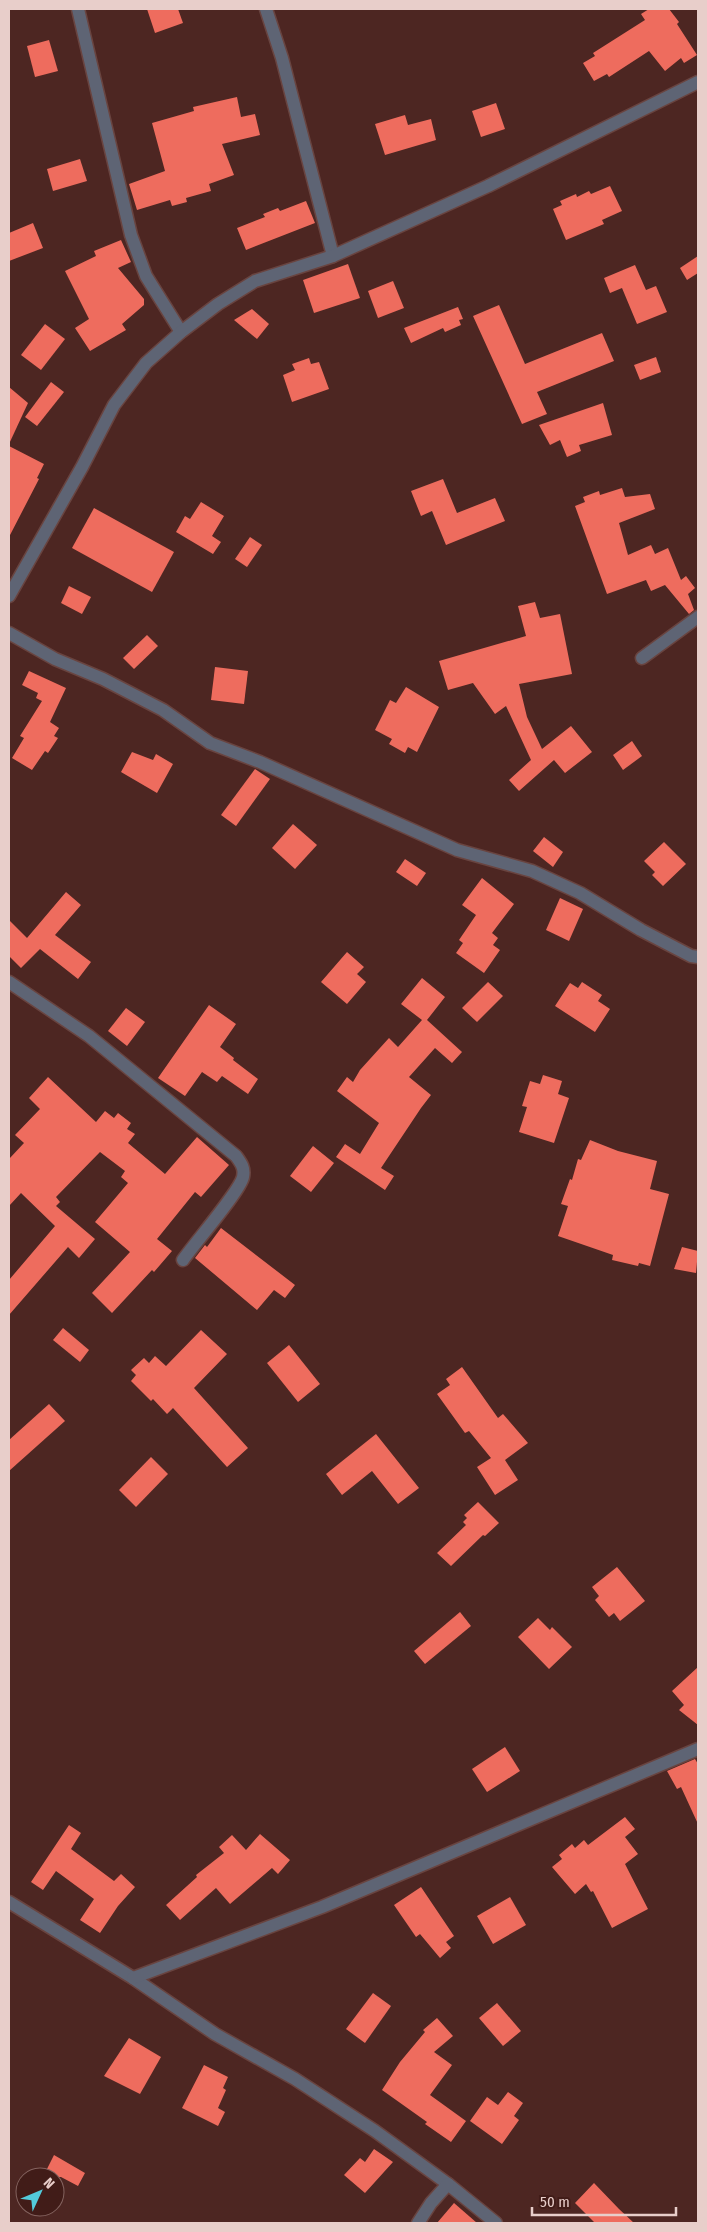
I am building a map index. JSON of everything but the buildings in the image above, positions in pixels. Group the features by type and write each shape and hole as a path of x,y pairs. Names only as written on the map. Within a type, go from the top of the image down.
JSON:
{"street":[{"path":"78,9 130,235 146,276 181,332"},
{"path":"266,9 282,58 333,256"},
{"path":"9,596 82,467 114,405 146,362 218,304 255,281 333,256 488,186 698,82"},
{"path":"642,658 698,617"},
{"path":"9,633 55,659 103,679 163,710 210,743 310,784 457,850 532,871 580,892 641,930 691,956 698,957"},
{"path":"9,982 89,1036 236,1156 244,1167 243,1178 233,1194 183,1260"},
{"path":"133,1978 322,1907 698,1750"},
{"path":"9,1902 133,1978 215,2034 295,2079 448,2184 496,2223"},
{"path":"418,2223 431,2202 448,2184"}]}
